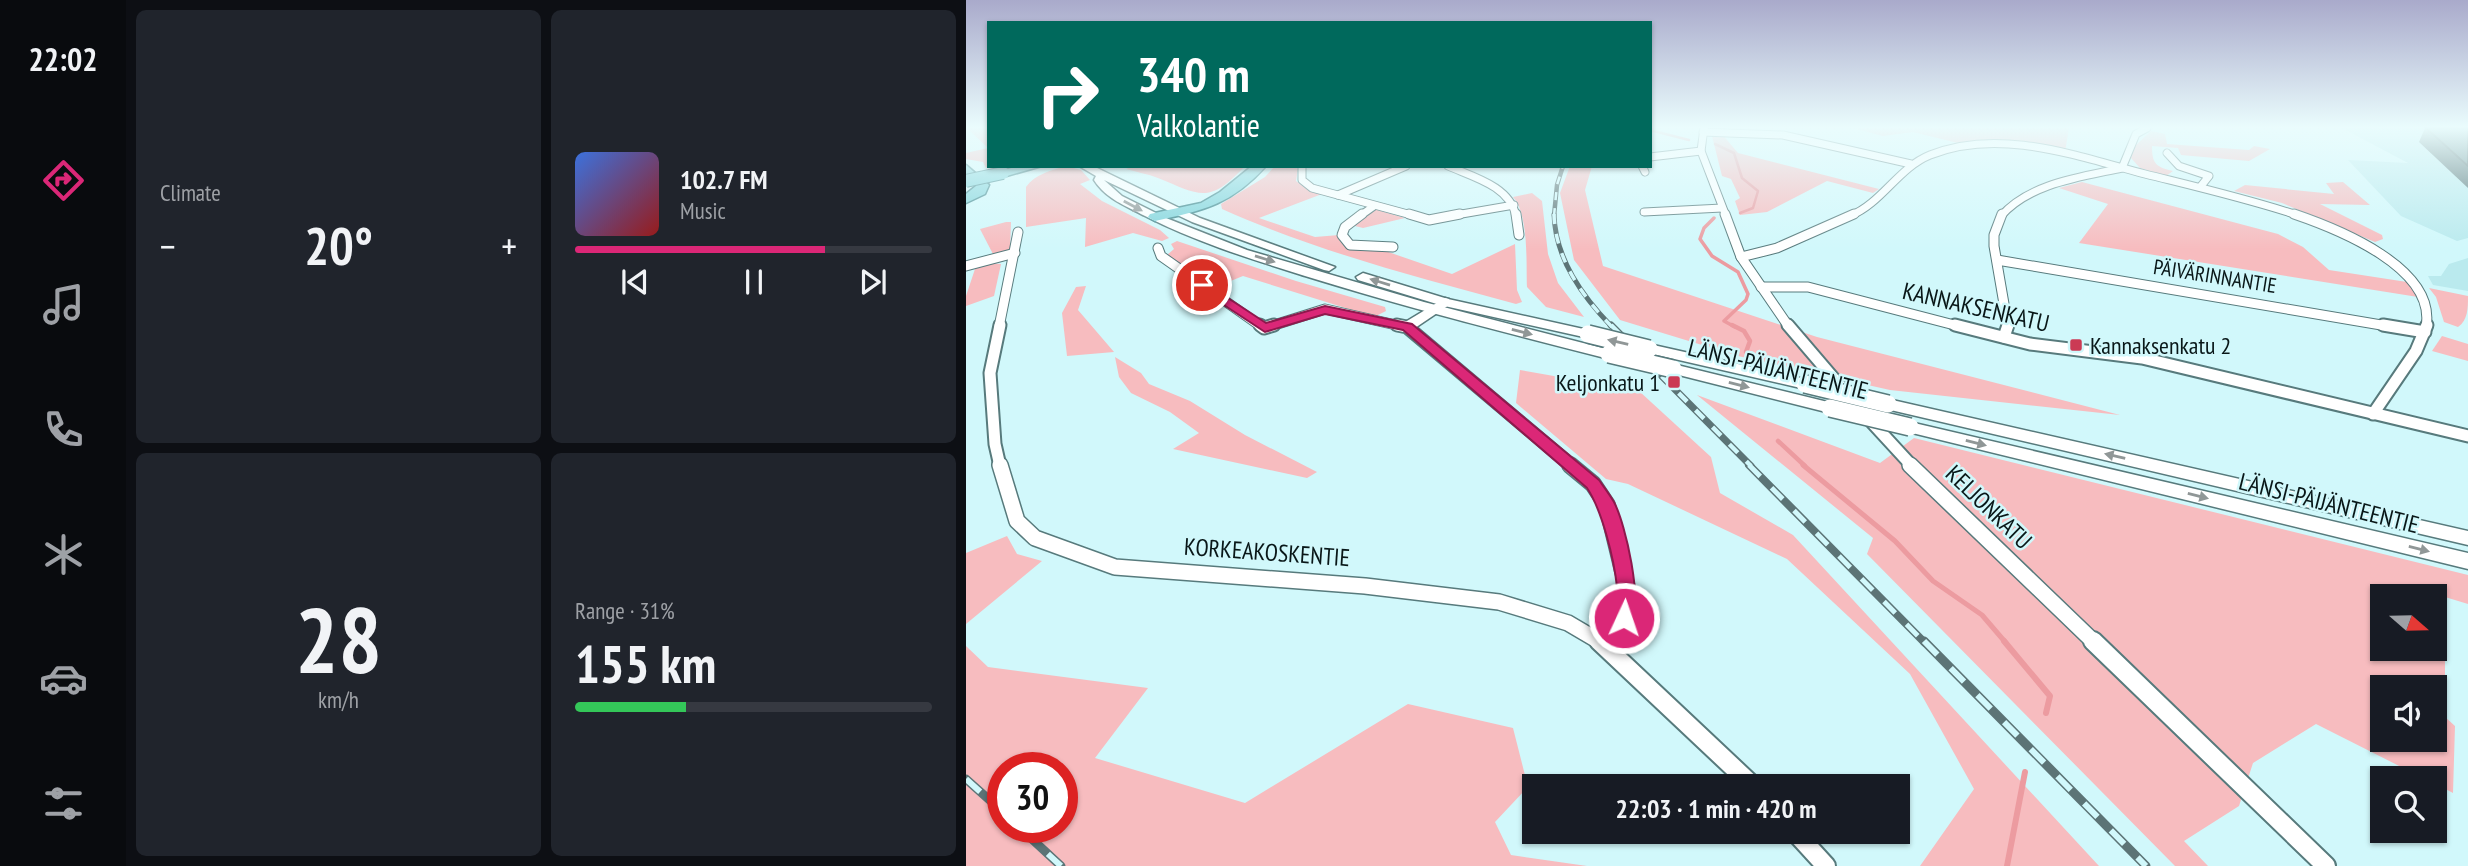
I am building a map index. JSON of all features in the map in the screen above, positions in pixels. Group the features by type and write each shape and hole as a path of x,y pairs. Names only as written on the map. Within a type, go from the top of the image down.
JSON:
{"highway":[{"path":"966,181 1025,168"},
{"path":"1155,218 1205,205 1257,168"},
{"path":"966,169 984,185 980,191 966,199"}],"main road":[{"name":"LÄNSI-PÄIJÄNTEENTIE","path":"1089,168 1101,177 1109,178 1176,211 1251,242 1445,302 2468,538"},
{"name":"LÄNSI-PÄIJÄNTEENTIE","path":"1101,177 1099,180 1105,189 1174,228 1221,246 1432,310 2468,561"}],"street":[{"path":"1302,168 1302,180 1312,188 1429,220 1514,205"},
{"path":"1338,195 1400,168"},
{"path":"1453,168 1499,191 1514,205 1519,235"},
{"name":"KELJONKATU","path":"1707,168 1741,257 1761,287 1793,332 1917,472 2326,866"},
{"path":"1741,257 1773,249 1867,208 1907,168"},
{"path":"2004,337 2008,327 1994,232 2000,214 2012,203 2043,189 2120,168"},
{"path":"2124,168 2282,209 2317,222 2371,248 2407,275 2422,296 2428,313 2425,332 2373,414"},
{"path":"2183,168 2209,176 2201,186"},
{"path":"1374,206 1345,226 1342,235 1350,244 1393,247"},
{"path":"1644,212 1722,208"},
{"name":"KORKEAKOSKENTIE","path":"1018,232 1016,253 993,348 990,373 995,444 1005,487 1017,521 1035,538 1115,567 1365,586 1499,602 1567,623 1604,644 1742,774"},
{"path":"1158,248 1161,256 1265,328 1325,310 1407,327 1593,484 1607,505 1627,588 1624,618 1604,644"},
{"path":"966,266 1016,253"},
{"name":"PÄIVÄRINNANTIE","path":"1997,260 2425,332"},
{"name":"KANNAKSENKATU","path":"1761,287 1808,287 2029,344 2142,358 2468,436"},
{"path":"1407,327 1445,302"},
{"path":"1806,844 1826,866"}],"shaded area":[{"path":"1058,168 1081,170 1090,180 1080,184 1102,201 1160,230 1169,238 1162,241 1133,233 1085,247 1086,218 1026,227 1026,187"},
{"path":"1243,168 1222,187 1204,193 1126,169"},
{"path":"1273,168 1297,168 1296,181 1307,189 1322,194 1259,218 1315,237 1339,235 1452,274 1515,244 1517,290 1522,302 1516,304 1367,262 1294,238 1222,209 1221,204 1265,177"},
{"path":"1569,168 1591,168 1585,190 1603,266 1817,337 2120,415 1890,390 1738,356 1620,320 1574,260 1560,193"},
{"path":"1720,168 1798,168 1879,189 1873,193 1827,181 1767,212 1740,215 1735,201 1740,198 1731,179 1722,176"},
{"path":"2141,168 2173,171 2166,176"},
{"path":"2356,168 2468,168 2468,238 2457,241 2401,216"},
{"path":"2082,182 2278,234 2303,247 2329,270 2407,282 2418,297 2079,243 2108,204 2059,188"},
{"path":"2343,182 2370,205 2320,204 2382,235 2383,239 2375,242 2282,203 2234,191 2245,185 2334,194 2326,183"},
{"path":"1532,193 1542,201 1548,254 1558,283 1584,317 1546,307 1527,287 1524,227 1522,215 1513,197"},
{"path":"1374,209 1405,218 1363,228 1351,225"},
{"path":"1011,222 1010,249 994,256 980,229"},
{"path":"1177,241 1296,281 1385,307 1386,311 1378,315 1368,315 1243,276 1211,289 1167,255 1174,249 1171,244"},
{"path":"2468,258 2468,291 2433,285 2428,276 2441,276 2449,264"},
{"path":"1001,264 994,296 966,306 966,296 976,266"},
{"path":"1086,286 1078,310 1114,352 1067,356 1062,313 1076,287"},
{"path":"2429,288 2468,296 2466,317 2458,327 2444,322 2436,297"},
{"path":"2442,336 2468,344 2468,361 2432,351"},
{"path":"1115,357 1141,373 1149,384 1190,401 1245,435 1317,472 1307,478 1173,449 1199,433 1170,412 1131,393 1119,377"},
{"path":"1520,370 1639,391 1711,457 1720,493 1793,535 2099,866 1920,866 1974,789 1910,674 1787,559 1628,484 1606,479 1516,403"},
{"path":"1697,395 1880,463 1914,438 2468,575 2468,604 2447,598 2447,584 2370,584 2370,662 2445,662 2445,675 2370,675 2370,751 2316,724 2253,763 2239,806 2184,841 2208,866 2175,866 1867,554 1873,538"},
{"path":"1007,536 1017,554 1042,561 966,624 966,553"},
{"path":"966,646 988,667 1148,688 1095,758 1245,803 1408,704 1513,728 1525,774 1522,774 1522,793 1495,822 1511,855 1587,866 966,866"},
{"path":"2447,719 2455,726 2453,793 2447,790 2447,766 2399,766 2371,752 2447,752"}],"waterway":[{"path":"1739,168 1742,178 1758,191 1753,208 1740,213"},
{"path":"1714,218 1704,228 1700,239 1712,256 1738,272 1748,294 1746,300 1724,321 1735,327"},
{"path":"1732,325 1744,331 1750,341 1746,352"},
{"path":"1778,441 1805,466"},
{"path":"1803,465 1895,541 1933,581 1982,615 2006,643"},
{"path":"2004,641 2050,696 2046,713"},
{"path":"2007,866 2025,772"}],"railway":[{"path":"1554,215 1557,185 1562,168"},
{"path":"1554,215 1559,246 1565,262 1581,290 1612,327"},
{"path":"1611,325 1751,466"},
{"path":"1749,465 1925,643"},
{"path":"1924,641 2146,866"},
{"path":"966,779 987,798"},
{"path":"1036,843 1061,866"}],"place":[{"name":"Kannaksenkatu 2","path":"2076,345"},
{"name":"Keljonkatu 1","path":"1674,382"}],"route":[{"path":"1202,285 1265,328 1325,310 1407,327 1593,484 1607,505 1627,588 1624,618"}]}
